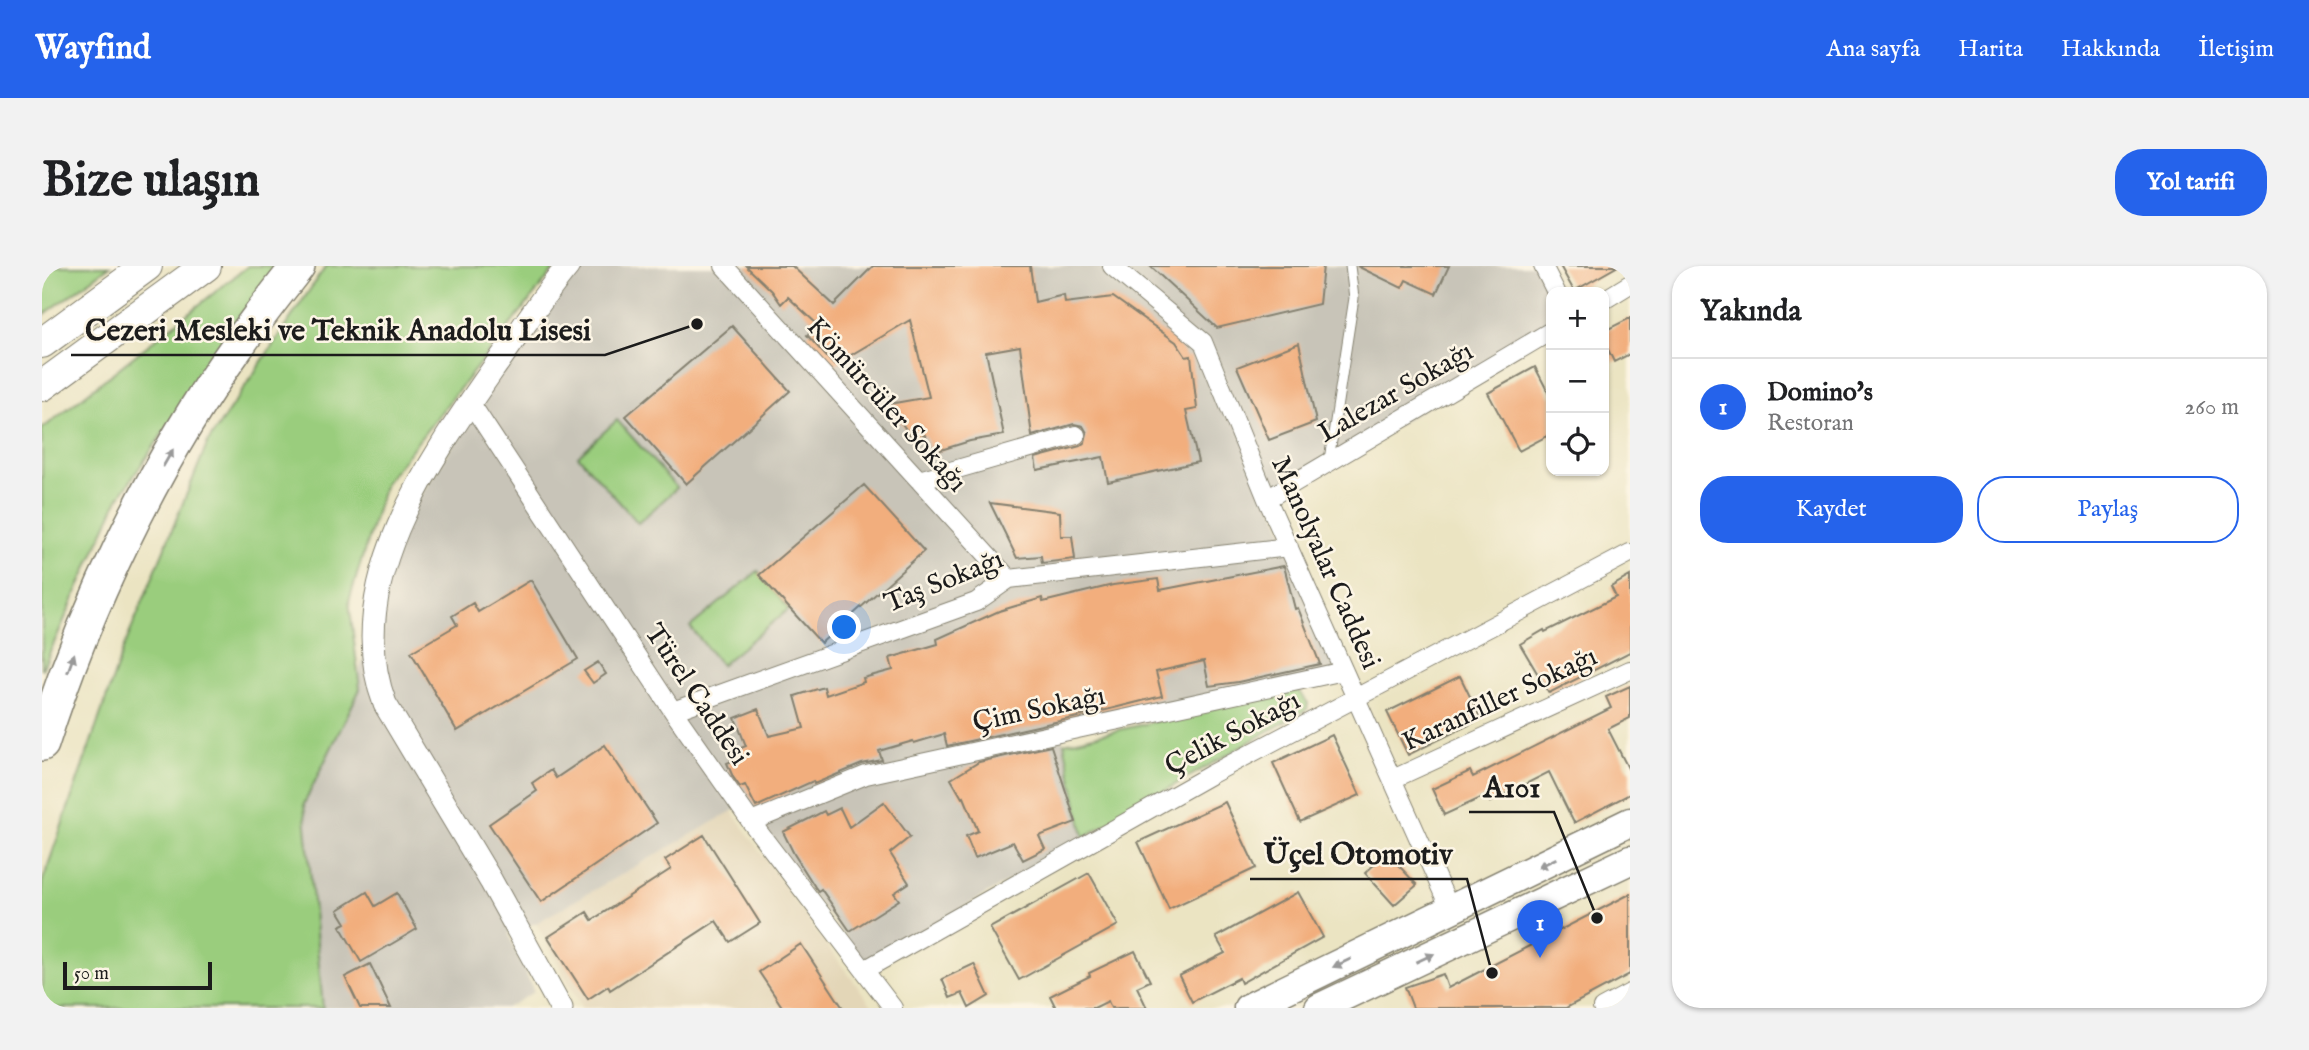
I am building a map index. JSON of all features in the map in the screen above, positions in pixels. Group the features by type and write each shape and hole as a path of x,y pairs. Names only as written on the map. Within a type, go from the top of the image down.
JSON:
{"highway":[{"path":"42,343 146,266"},
{"path":"42,386 206,266"},
{"path":"42,744 80,638 108,572 143,501 235,349 298,266"}],"main road":[{"path":"1248,1008 1630,822"},
{"path":"1320,1008 1630,860"}],"street":[{"path":"561,1008 491,881 385,705 378,685 373,642 375,599 385,566 397,532 431,460 568,266"},
{"name":"Kömürcüler Sokağı","path":"724,266 1009,579"},
{"name":"Manolyalar Caddesi","path":"1112,266 1203,342 1266,499 1451,911"},
{"path":"1543,266 1554,287"},
{"path":"1609,297 1630,284"},
{"name":"Lalezar Sokağı","path":"1266,499 1546,334"},
{"name":"Türel Caddesi","path":"470,402 673,711 751,822 866,969 893,1008"},
{"path":"919,480 1076,435"},
{"name":"Taş Sokağı","path":"673,711 976,602 1009,579 1289,547"},
{"name":"Çelik Sokağı","path":"866,969 1210,775 1630,553"},
{"name":"Karanfiller Sokağı","path":"1393,779 1630,670"},
{"name":"Çim Sokağı","path":"751,822 866,775 1344,671"},
{"path":"1602,1008 1630,993"}],"lane":[{"path":"1329,462 1354,298 1350,266"}],"shaded area":[{"path":"568,266 1544,266 1550,287 1546,287 1546,337 1270,500 1344,675 1061,734 1084,837 866,964 743,805 536,923 508,933 534,992 506,1008 323,1008 304,803 360,689 359,675 375,599 397,532"},
{"path":"732,811 814,929 874,1008 582,1008 536,923"}],"green space":[{"path":"42,266 110,266 42,316"},
{"path":"248,266 277,266 118,499 42,670 42,429"},
{"path":"327,266 557,266 385,483 349,601 360,689 304,804 323,1008 42,1008 42,883 124,647 208,442"},
{"path":"617,420 677,488 638,523 578,456"},
{"path":"758,571 789,609 721,665 690,627"},
{"path":"1296,688 1308,703 1307,709 1084,837 1064,743"}],"building":[{"path":"746,266 792,266 834,305 873,266 1030,266 1035,302 1064,295 1065,303 1113,297 1176,342 1186,357 1191,356 1197,409 1186,411 1198,462 1108,482 1103,457 1037,470 1035,458 1080,446 1085,442 1087,433 1083,426 1074,424 1032,436 1020,346 986,352 1004,435 970,441 931,453 925,435 913,440 889,404 929,397 910,320 834,365 807,335 818,325 788,297 781,304 772,291"},
{"path":"1150,266 1323,266 1319,304 1217,328"},
{"path":"1357,266 1449,266 1436,294 1406,280 1402,288"},
{"path":"1560,266 1618,266 1581,287 1572,287"},
{"path":"1630,318 1630,354 1614,362 1609,352 1609,328"},
{"path":"732,326 790,391 686,484 626,416"},
{"path":"1299,343 1316,422 1269,440 1237,367"},
{"path":"1535,367 1546,388 1546,437 1519,451 1488,393"},
{"path":"864,485 924,551 821,643 759,575"},
{"path":"990,503 1060,512 1061,536 1072,536 1075,559 1042,563 1041,556 1017,558"},
{"path":"1284,566 1295,609 1298,608 1320,664 1209,686 1204,661 1156,672 1162,696 947,746 944,734 914,743 913,741 879,751 882,760 862,764 814,784 813,781 756,807 745,785 740,787 727,763 739,758 736,750 746,746 735,718 758,709 769,736 804,728 795,696 824,687 826,695 864,682 863,678 893,670 890,658 938,644 937,639 999,611 1042,598 1043,602 1113,585 1158,579 1160,590"},
{"path":"1630,576 1630,652 1549,693 1520,644 1616,597 1611,587"},
{"path":"531,580 578,659 457,731 411,652 457,625 452,616 473,603 478,612"},
{"path":"598,662 606,674 593,683 584,671"},
{"path":"1460,676 1481,719 1408,755 1387,712"},
{"path":"1630,686 1630,718 1608,729 1630,772 1630,794 1574,823 1549,772 1490,802 1487,795 1444,815 1432,789 1470,771 1473,777 1611,708 1606,697"},
{"path":"1332,735 1360,795 1300,822 1273,763"},
{"path":"605,745 657,823 541,902 489,824 537,791 532,783 551,770 556,778"},
{"path":"1051,746 1076,822 1039,836 1045,849 1023,860 1013,842 975,858 966,836 978,831 964,797 962,798 951,779 979,762"},
{"path":"884,802 910,837 890,853 909,883 894,893 899,900 850,931 821,889 818,891 815,887 783,832 824,811 826,815 840,808 849,827"},
{"path":"1225,802 1256,868 1169,909 1138,842"},
{"path":"704,835 760,923 730,942 716,921 610,990 608,986 588,999 548,937 587,912 592,920 671,869 665,860"},
{"path":"1387,853 1417,885 1394,905 1365,873"},
{"path":"1089,873 1118,925 1019,980 990,928"},
{"path":"367,892 375,906 397,893 417,929 361,962 340,926 346,923 338,910"},
{"path":"1298,892 1323,937 1241,983 1239,978 1192,1002 1179,976 1225,953 1216,937"},
{"path":"1630,894 1630,974 1566,1008 1413,1008 1405,987 1443,974 1448,988"},
{"path":"801,944 843,1008 783,1008 759,972"},
{"path":"1135,951 1150,981 1137,987 1147,1008 1111,1008 1108,1001 1094,1008 1056,1008 1050,996"},
{"path":"370,964 391,1008 360,1008 345,977"},
{"path":"974,964 989,996 969,1008 962,993 950,998 942,979"}],"place":[{"name":"Cezeri Mesleki ve Teknik Anadolu Lisesi","path":"697,324"},
{"name":"A101","path":"1597,918"},
{"name":"Domino's","path":"1540,958"},
{"name":"Üçel Otomotiv","path":"1492,973"}]}
